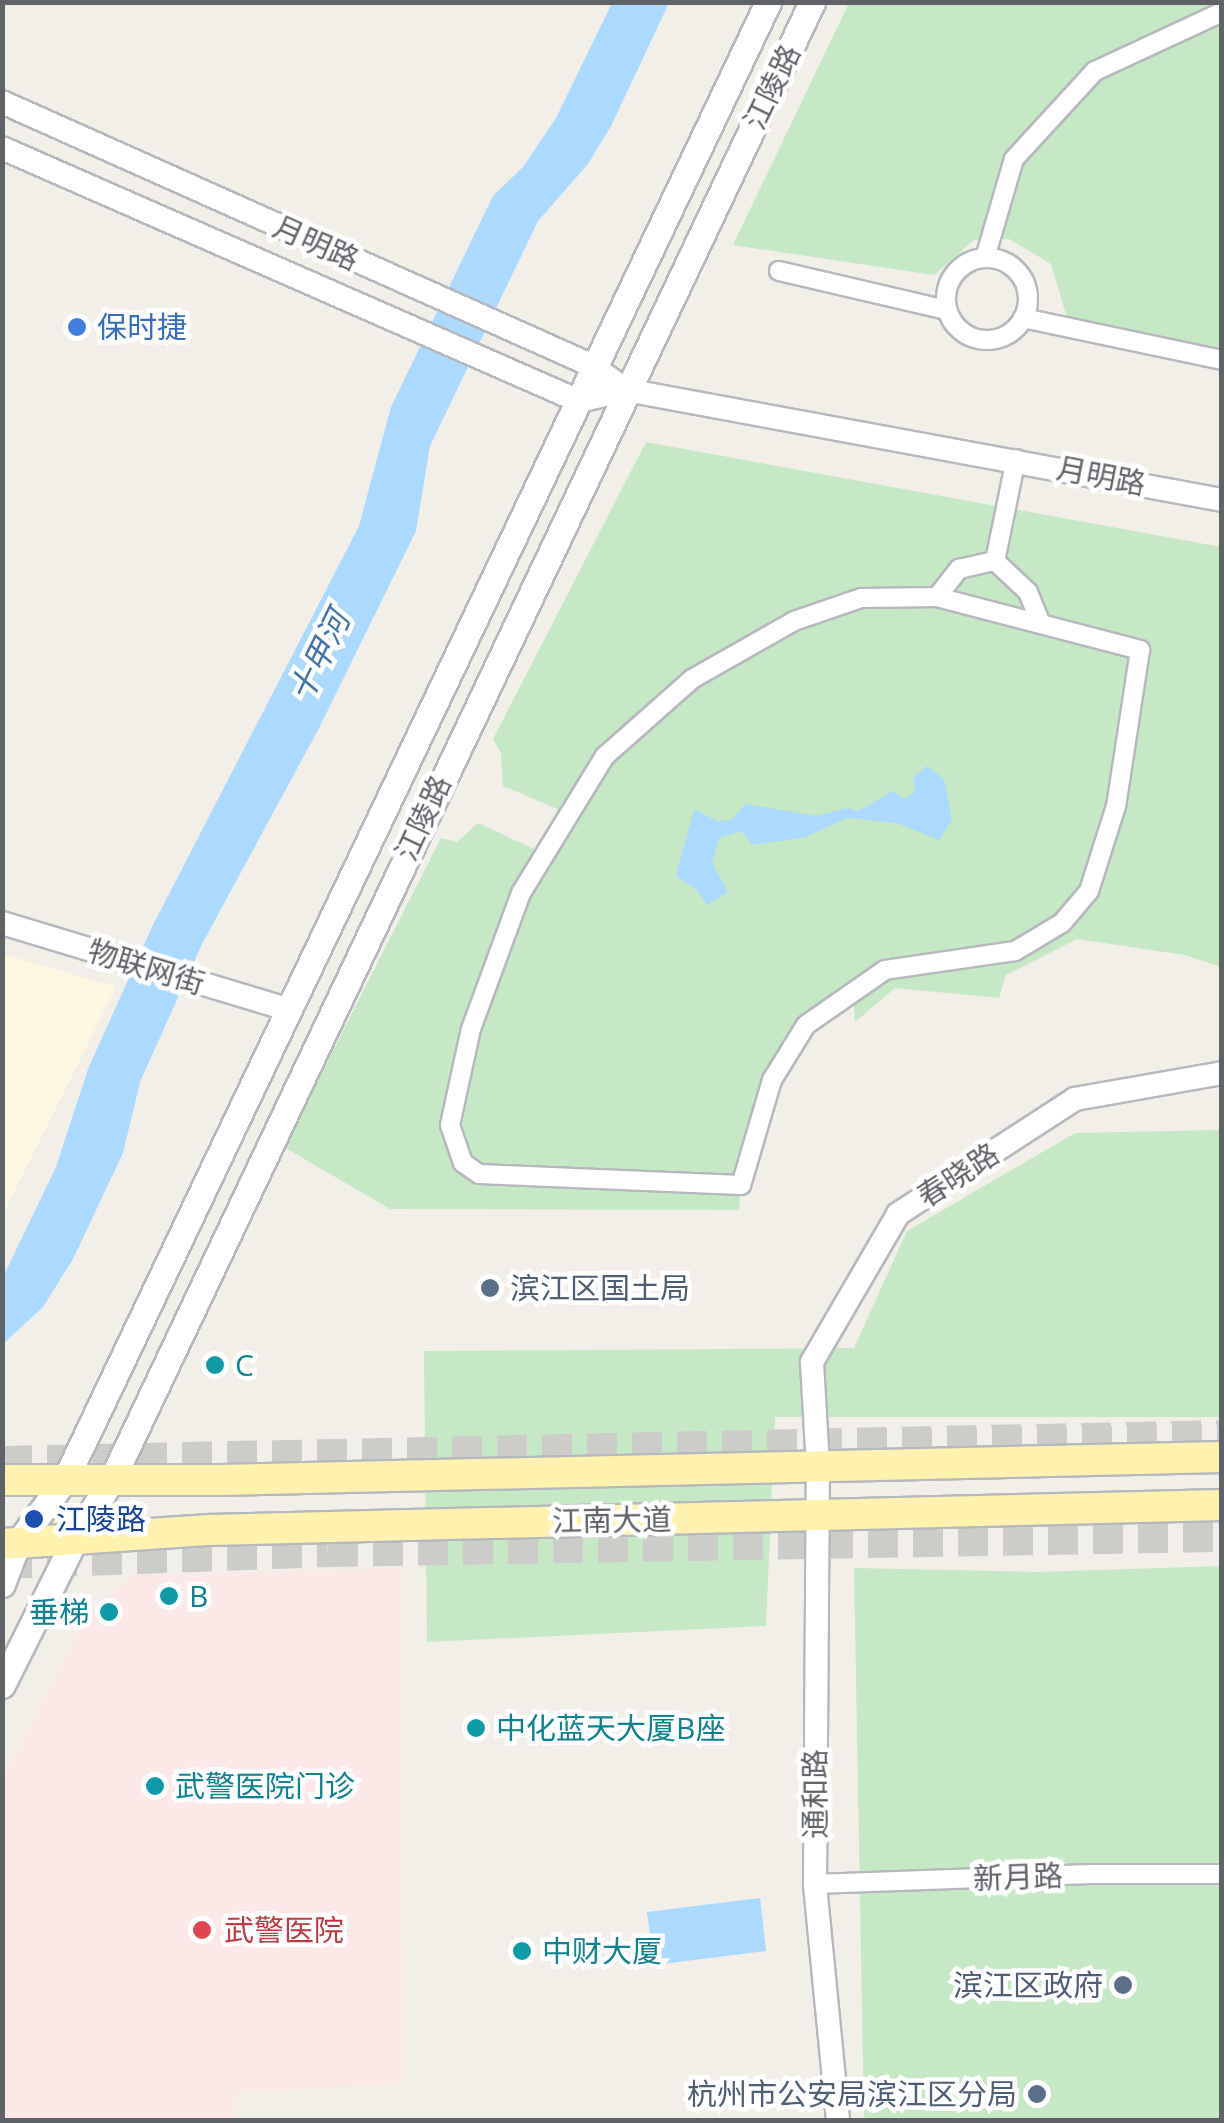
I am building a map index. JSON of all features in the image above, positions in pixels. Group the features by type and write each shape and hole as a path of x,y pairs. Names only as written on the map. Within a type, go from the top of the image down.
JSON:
{"main road":[{"name":"江陵路","path":"2,1584 10,1544 66,1478 768,2"},
{"name":"江陵路","path":"2,1685 76,1537 112,1477 812,2"},
{"name":"江南大道","path":"2,1480 239,1479 1222,1457"},
{"name":"江南大道","path":"10,1544 76,1537 1222,1505"}],"street":[{"path":"984,258 1014,159 1095,71 1222,12"},
{"name":"月明路","path":"2,102 511,328 593,366 626,390"},
{"name":"月明路","path":"2,148 580,401 626,390 1222,500"},
{"path":"984,258 1008,264 1024,282 1027,307 1015,329 990,340 963,332 947,310 947,286 953,275 962,266 984,258"},
{"path":"779,271 947,310"},
{"path":"1023,318 1222,360"},
{"path":"995,561 1016,459"},
{"path":"937,597 959,569 995,561"},
{"path":"995,561 1028,592 1040,621"},
{"path":"937,597 1040,621 1140,650 1116,806 1089,891 1062,923 1014,951 885,970 806,1025 772,1080 741,1185 479,1174 463,1163 450,1125 471,1029 521,893 606,756 692,679 794,621 861,598 937,597"},
{"name":"物联网街","path":"2,922 290,1010"},
{"name":"春晓路","path":"818,1466 812,1362 898,1214 1075,1099 1222,1073"},
{"name":"通和路","path":"818,1466 815,1884 838,2120"},
{"name":"新月路","path":"815,1884 1091,1874 1222,1874"}],"shaded area":[{"path":"2,954 116,987 3,1214"},
{"name":"武警医院","path":"399,1568 403,2083 235,2093 235,2120 3,2120 3,1778 88,1612 132,1576"}],"green space":[{"path":"849,3 1221,3 1221,360 1070,328 1051,264 1009,239 974,240 934,275 733,245"},
{"path":"646,442 1221,547 1221,967 1185,955 1077,939 1006,975 999,998 895,988 855,1022 853,994 806,1025 772,1080 741,1185 739,1210 390,1209 284,1147 441,838 457,842 478,823 545,854 569,814 503,786 501,753 493,739"},
{"path":"1221,1130 1221,1417 775,1417 766,1626 427,1642 424,1351 854,1348 907,1231 1075,1133"},
{"path":"1221,1566 1221,2120 864,2120 854,1568 1038,1572"}],"water":[{"name":"十甲河","path":"612,3 669,3 611,126 588,164 538,221 430,446 416,531 318,730 202,944 140,1082 123,1153 73,1259 43,1307 3,1344 3,1277 56,1167 88,1069 152,927 359,526 391,407 493,196 523,167 556,118"},
{"path":"927,766 944,779 952,820 939,840 897,823 847,818 806,837 752,845 742,831 719,838 712,863 728,892 707,905 697,890 676,876 694,809 717,821 732,820 745,804 816,816 848,808 858,811 893,791 905,799 915,792 913,778"},
{"path":"760,1898 766,1951 654,1965 647,1912"}],"tunnel":[{"path":"2,1461 1222,1435"},
{"path":"2,1564 328,1552 1222,1537"}],"place":[{"name":"保时捷","path":"77,327"},
{"name":"滨江区国土局","path":"490,1288"},
{"name":"C","path":"215,1365"},
{"name":"江陵路","path":"34,1519"},
{"name":"B","path":"169,1596"},
{"name":"垂梯","path":"109,1612"},
{"name":"中化蓝天大厦B座","path":"476,1728"},
{"name":"武警医院门诊","path":"155,1786"},
{"name":"武警医院","path":"202,1930"},
{"name":"中财大厦","path":"522,1951"},
{"name":"滨江区政府","path":"1123,1985"},
{"name":"杭州市公安局滨江区分局","path":"1037,2094"}]}
